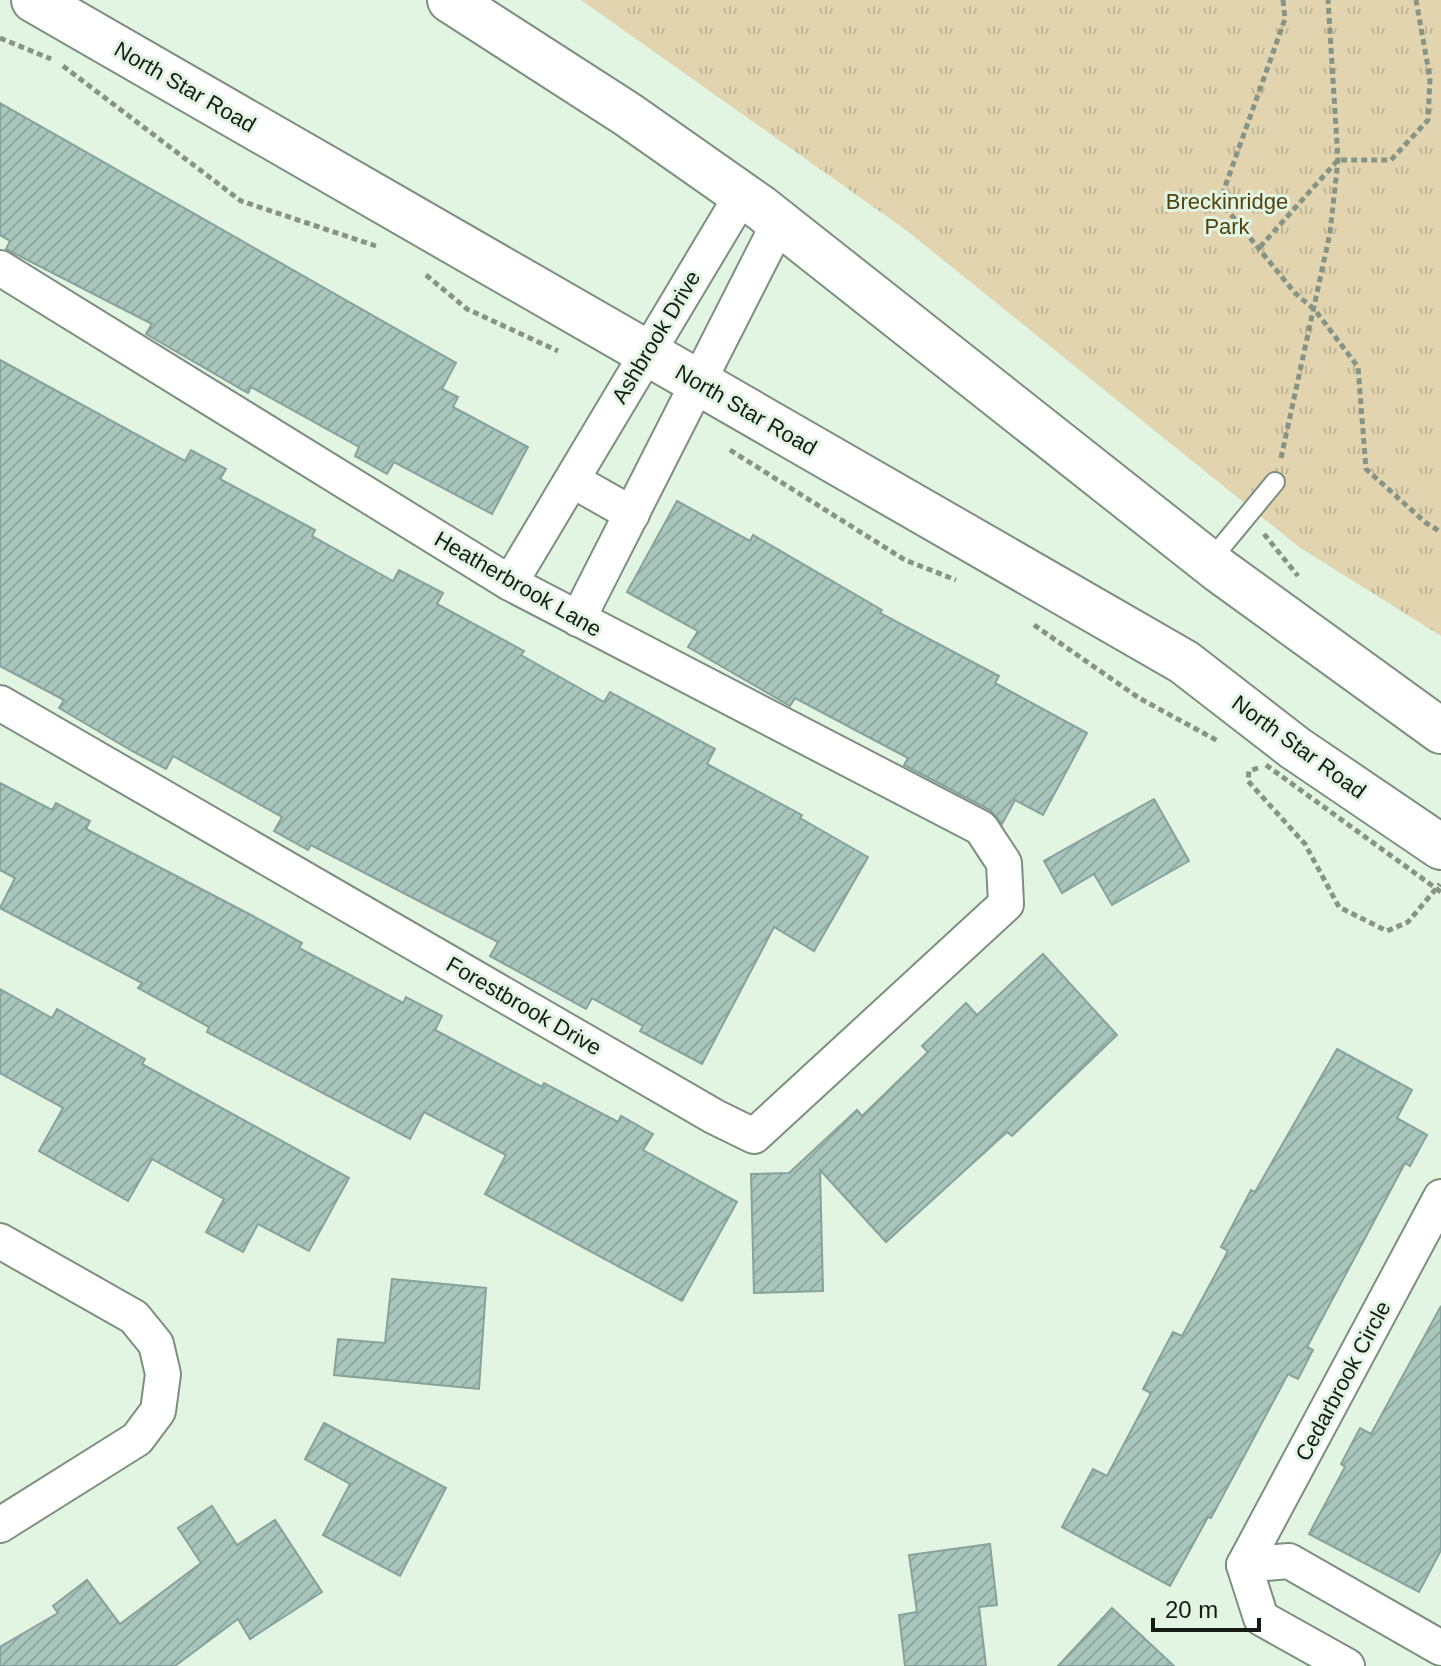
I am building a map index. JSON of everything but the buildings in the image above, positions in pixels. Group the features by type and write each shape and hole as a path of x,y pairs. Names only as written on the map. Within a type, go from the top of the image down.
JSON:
{"main road":[{"name":"North Star Road","path":"34,0 1184,662 1281,756 1441,847"},
{"path":"450,0 627,114 742,195 1209,562 1426,722"}],"street":[{"name":"Ashbrook Drive","path":"510,583 742,195"},
{"path":"578,619 779,223"},
{"name":"Heatherbrook Lane","path":"0,268 510,583 981,828 1004,863 1006,904"},
{"path":"572,480 632,514"},
{"name":"Forestbrook Drive","path":"0,703 715,1117 754,1136 1006,904"},
{"name":"Cedarbrook Circle","path":"1244,1565 1441,1197"},
{"path":"0,1241 134,1317 156,1344 163,1374 158,1411 137,1439 0,1525"},
{"path":"1347,1666 1261,1618 1244,1565 1289,1561 1441,1648"}],"lane":[{"path":"1209,562 1275,482"}],"path":[{"path":"1283,0 1285,19 1220,201 1295,293 1315,310 1358,367 1366,469 1426,523 1441,532"},
{"path":"1275,482 1315,310 1338,160 1328,0"},
{"path":"1260,247 1338,160 1391,160 1428,120 1430,78 1416,0"},
{"path":"1441,883 1408,922 1387,931 1339,907 1305,844 1248,781 1249,771 1281,756 1441,892"}],"green space":[{"name":"Breckinridge Park","path":"581,0 1441,0 1441,636 1299,547 906,230"}]}
